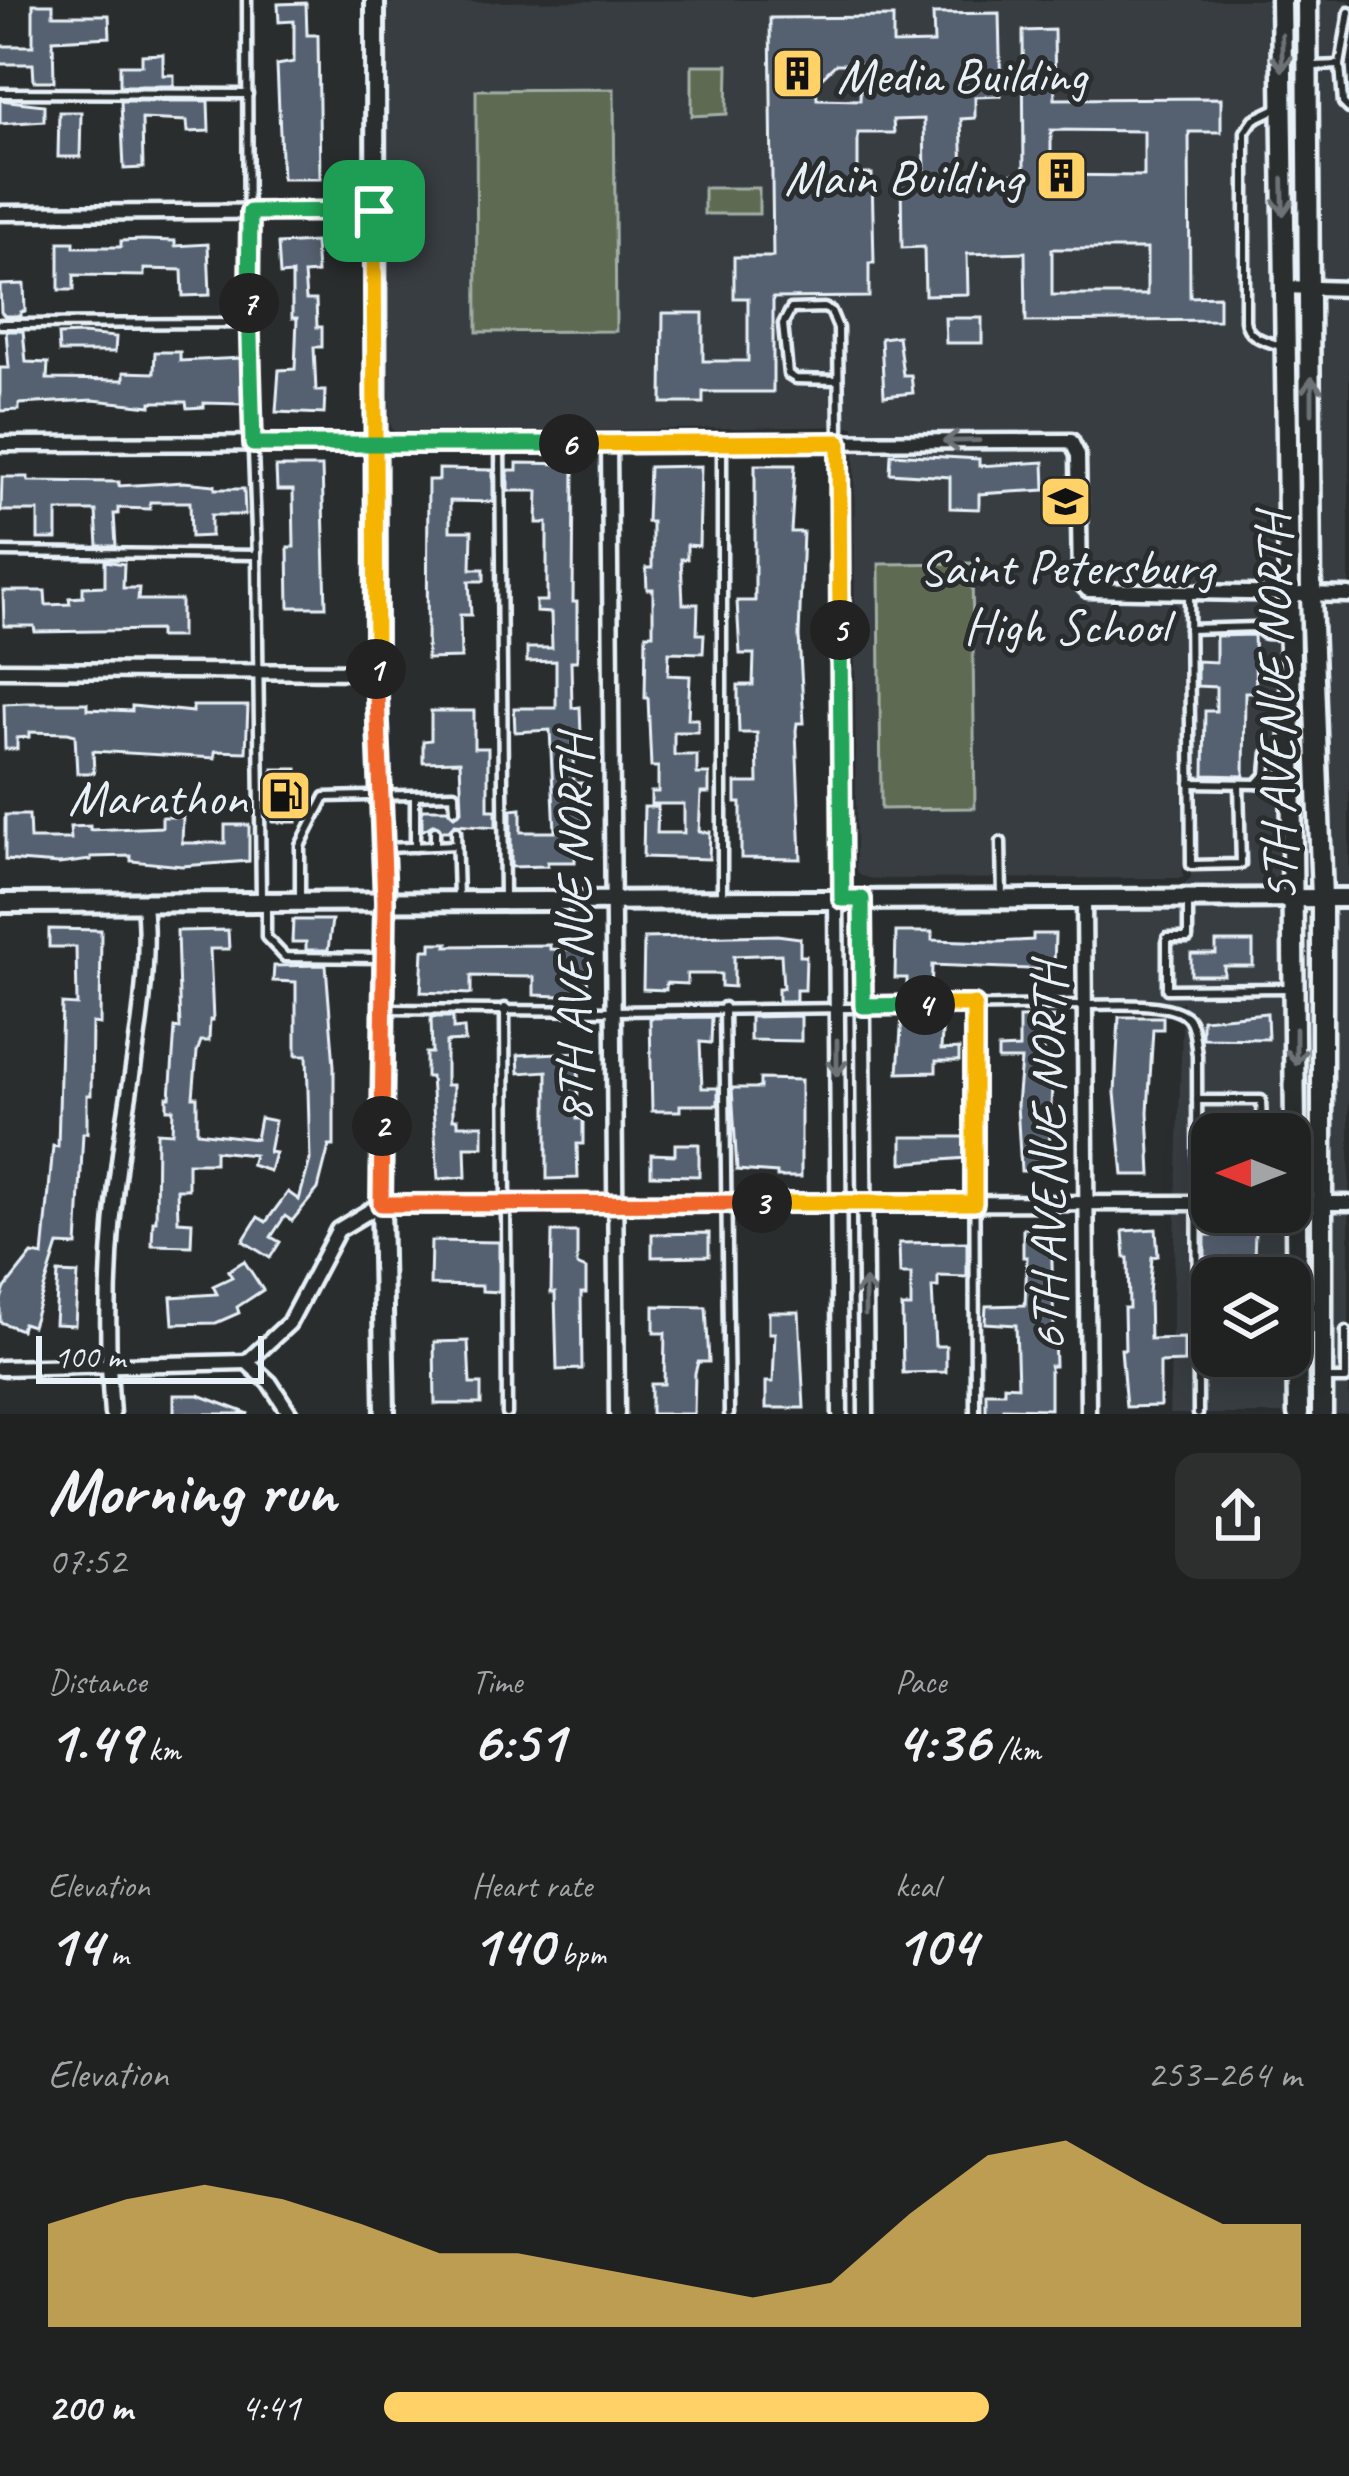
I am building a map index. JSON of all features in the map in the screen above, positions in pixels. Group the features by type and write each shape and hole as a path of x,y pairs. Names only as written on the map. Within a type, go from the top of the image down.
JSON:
{"main road":[{"name":"5TH AVENUE NORTH","path":"1281,0 1297,1113"},
{"name":"5TH AVENUE NORTH","path":"1307,0 1311,596 1322,898 1322,1414"},
{"path":"1286,442 1312,481"},
{"name":"5TH AVENUE NORTH","path":"1295,1233 1298,1414"}],"street":[{"path":"375,0 376,671 385,901 381,1204 385,1414"},
{"path":"0,213 374,211"},
{"path":"1284,287 1349,289"},
{"path":"0,444 1071,441 1076,447 1079,582 1088,590 1349,595"},
{"path":"839,442 840,1414"},
{"name":"8TH AVENUE NORTH","path":"609,443 617,1414"},
{"path":"0,670 376,671"},
{"path":"0,903 1349,898"},
{"path":"862,899 866,1414"},
{"name":"6TH AVENUE NORTH","path":"1084,899 1088,1414"},
{"path":"112,1414 108,1368 112,1229 139,1029 144,904"},
{"path":"0,1368 247,1362 289,1323 338,1229 381,1204 1191,1203"},
{"path":"1311,1203 1349,1203"},
{"path":"247,1362 270,1383 290,1414"}],"lane":[{"path":"247,0 248,323 266,937 285,957 385,958"},
{"path":"1349,12 1340,65 1342,104 1349,109"},
{"path":"1308,67 1340,65"},
{"path":"0,93 248,94"},
{"path":"1282,106 1254,119 1245,132 1245,320 1248,332 1285,346"},
{"path":"838,380 796,379 788,374 784,364 790,309 831,311 838,328 839,442"},
{"path":"0,324 248,323"},
{"path":"500,444 504,900"},
{"path":"722,444 722,900"},
{"path":"0,552 257,555"},
{"path":"1189,593 1191,865 1241,864 1239,784"},
{"path":"1189,629 1256,627 1265,634 1288,636"},
{"path":"1257,784 1266,774 1268,753 1292,754"},
{"path":"1190,783 1292,787"},
{"path":"433,794 434,809"},
{"path":"300,902 300,846 325,797 454,794 455,809"},
{"path":"415,847 416,795"},
{"path":"435,831 435,846"},
{"path":"456,831 458,901"},
{"path":"1001,842 1002,899"},
{"path":"383,848 457,845"},
{"path":"1188,898 1188,938 1167,938 1167,988 1296,988"},
{"path":"974,1005 976,1414"},
{"path":"384,1009 1158,1006 1182,1013 1192,1023 1198,1113"},
{"path":"724,1007 729,1414"},
{"path":"505,1008 507,1414"},
{"path":"1197,1100 1262,1100 1262,1113"},
{"path":"1198,1414 1204,1233"},
{"path":"1322,1379 1346,1379 1349,1331"}],"shaded area":[{"name":"Saint Petersburg High School","path":"1268,0 1272,10 1279,568 1275,584 1265,588 1182,588 1183,878 873,879 856,870 854,426 393,431 386,3"},
{"path":"1316,0 1349,0 1349,281 1320,280"},
{"path":"1320,296 1349,297 1349,587 1322,587"},
{"path":"1190,601 1279,604 1286,890 1185,891 1191,878"},
{"path":"1323,603 1349,603 1349,890 1331,890"},
{"path":"1287,906 1288,1113 1191,1113 1191,1195 1176,1195 1183,1002 1094,1012 1093,907"},
{"path":"1331,906 1349,906 1349,1195 1331,1195"},
{"path":"1176,1211 1191,1211 1191,1233 1288,1233 1289,1257 1191,1257 1191,1377 1289,1377 1289,1414 1169,1414"},
{"path":"1331,1211 1349,1211 1349,1414 1331,1414"}],"green space":[{"path":"692,65 728,65 727,114 692,116"},
{"path":"614,89 616,331 477,332 476,90"},
{"path":"704,188 759,188 759,214 704,214"},
{"path":"972,563 975,808 881,809 879,564"}],"building":[{"path":"306,3 307,35 318,35 320,179 282,179 277,65 294,62 294,21 279,22 278,4"},
{"path":"33,4 53,4 53,15 109,15 110,37 53,40 54,81 34,81 33,64 0,64 0,46 33,46"},
{"path":"999,13 1001,96 975,97 975,118 961,119 963,175 1024,173 1023,31 1054,30 1055,99 1221,98 1221,132 1189,132 1190,297 1219,296 1219,320 1026,322 1025,252 967,254 968,294 925,295 924,247 902,248 901,178 925,178 924,119 893,120 894,133 858,133 858,174 872,174 874,263 869,263 869,297 773,298 773,392 703,392 703,403 662,403 663,313 703,313 703,361 748,361 748,298 734,298 734,257 773,257 770,18 893,17 893,44 934,43 933,14","holes":["836,64 861,64 860,100 817,99 816,83","1051,130 1144,131 1144,176 1051,175","1052,249 1147,249 1147,295 1052,295"]},
{"path":"163,54 163,75 174,75 174,86 120,86 120,65 142,65 142,55"},
{"path":"0,100 44,105 44,121 0,124"},
{"path":"121,101 208,101 209,131 188,132 187,121 142,119 143,168 124,169"},
{"path":"59,112 81,112 80,157 58,157"},
{"path":"121,241 175,241 175,246 208,244 210,295 183,296 182,270 144,269 144,276 74,275 74,290 59,290 59,242 74,242 74,247 121,247"},
{"path":"315,242 317,273 304,274 306,300 316,300 317,327 322,327 322,347 314,347 316,391 325,391 324,414 276,412 279,370 295,369 297,318 292,318 292,274 280,275 278,244"},
{"path":"24,284 25,311 21,316 5,316 0,285"},
{"path":"945,318 982,318 982,343 946,343"},
{"path":"6,331 23,331 26,362 48,363 47,379 124,380 124,372 154,373 155,352 180,352 180,361 242,358 242,404 204,403 204,407 187,408 186,402 151,402 151,406 93,400 19,404 19,410 0,411 0,368 9,368"},
{"path":"58,335 116,337 115,352 59,352"},
{"path":"898,336 903,375 911,375 913,393 884,396 881,338"},
{"path":"891,454 979,459 979,466 1044,462 1045,490 979,494 979,509 950,508 950,477 890,473"},
{"path":"517,463 574,464 577,661 571,661 572,708 580,707 581,734 572,734 574,783 582,783 585,852 575,852 575,862 547,862 548,866 511,867 511,810 521,809 521,832 555,832 550,730 515,732 514,708 556,708 556,661 527,662 527,648 552,648 551,613 536,612 536,601 547,601 547,523 537,523 538,491 508,491 508,470 517,470"},
{"path":"755,465 795,465 791,532 803,532 799,636 804,723 797,723 796,730 801,859 741,858 741,803 736,803 736,783 758,783 757,733 739,733 738,685 753,685 754,654 740,654 737,601 755,601"},
{"path":"701,466 699,546 687,545 687,559 681,559 683,604 698,604 697,634 704,634 703,653 669,652 668,675 690,676 688,719 698,719 698,732 674,732 674,755 697,755 697,774 709,774 709,793 701,793 699,832 710,832 709,859 643,857 644,807 658,807 657,833 684,833 684,804 651,804 651,792 658,792 658,767 651,767 645,698 646,634 653,634 653,589 647,589 646,568 652,568 652,522 647,522 649,467"},
{"path":"276,467 322,467 326,607 289,607 293,490 277,490"},
{"path":"439,469 493,470 493,502 450,501 450,531 472,531 471,569 484,569 484,581 469,581 471,615 460,615 461,658 427,659 428,480 439,480"},
{"path":"2,477 119,482 119,486 184,482 244,489 245,515 211,515 211,536 191,537 190,502 150,502 150,509 118,508 114,514 116,546 98,546 96,511 57,511 57,539 38,539 38,511 1,511"},
{"path":"105,561 124,564 123,588 139,588 138,600 181,600 181,637 159,637 159,630 35,632 34,626 4,626 3,591 45,591 46,605 70,604 69,598 83,597 83,587 105,586"},
{"path":"1254,635 1256,692 1245,692 1244,776 1204,775 1205,711 1216,711 1216,687 1197,686 1197,661 1216,662 1216,636"},
{"path":"87,703 87,709 132,711 132,706 193,712 193,706 248,706 246,752 215,751 215,758 93,751 94,773 77,773 75,735 29,732 29,737 17,738 17,749 5,749 4,704"},
{"path":"431,711 474,711 474,748 488,748 488,810 496,810 496,827 455,824 442,831 434,824 422,831 422,809 447,809 454,816 462,810 460,761 423,762 423,741 431,740"},
{"path":"273,769 297,769 297,822 273,822"},
{"path":"5,815 29,815 30,839 71,839 70,827 162,827 162,817 183,817 182,843 225,843 225,825 249,825 249,861 182,866 131,861 131,856 59,864 5,860"},
{"path":"293,920 332,920 328,950 306,950 306,942 292,942"},
{"path":"49,929 101,930 100,1024 92,1023 91,1095 87,1095 87,1133 83,1133 77,1246 58,1245 32,1326 23,1323 21,1330 0,1322 0,1302 5,1288 32,1254 43,1256 53,1146 58,1147 62,1004 77,1005 76,947 49,947"},
{"path":"228,930 229,949 210,949 213,1020 209,1041 201,1041 197,1052 193,1097 197,1097 197,1132 256,1139 260,1118 275,1121 269,1152 275,1153 270,1171 251,1165 254,1155 215,1151 215,1163 188,1163 188,1189 177,1189 178,1221 192,1222 191,1246 152,1245 157,1132 172,1133 173,1109 167,1109 167,1097 175,1028 180,1029 177,931"},
{"path":"896,932 932,932 932,940 997,942 1055,934 1054,970 932,965 931,999 907,1000 907,978 895,978"},
{"path":"644,938 800,938 800,956 806,956 805,990 796,990 796,1001 778,1001 778,988 783,988 781,954 734,956 734,987 721,986 721,974 687,974 687,984 643,989"},
{"path":"1216,942 1253,942 1253,966 1224,966 1224,975 1191,975 1191,954 1216,954"},
{"path":"431,943 588,950 587,997 534,995 534,977 471,976 471,994 421,992 423,950 431,950"},
{"path":"326,965 334,1146 329,1146 318,1189 292,1221 285,1216 271,1237 280,1242 270,1258 243,1241 258,1217 266,1222 288,1192 299,1200 310,1160 307,1055 296,1055 296,982 273,981 274,966"},
{"path":"1267,1013 1268,1039 1202,1038 1202,1019"},
{"path":"902,1015 943,1016 941,1050 959,1049 959,1061 936,1061 936,1072 898,1073"},
{"path":"801,1016 801,1041 750,1040 750,1017"},
{"path":"431,1017 453,1017 453,1029 464,1028 465,1041 446,1042 446,1085 453,1085 453,1119 458,1119 458,1125 483,1125 483,1147 465,1147 466,1177 438,1179 431,1077 426,1077 426,1053 432,1053"},
{"path":"712,1017 711,1043 700,1042 702,1088 718,1088 718,1105 652,1111 650,1018"},
{"path":"1053,1017 1053,1039 1044,1039 1044,1085 1052,1085 1049,1152 1053,1152 1053,1171 1021,1171 1017,1105 1021,1060 998,1060 998,1049 1019,1048 1019,1018"},
{"path":"1119,1017 1163,1017 1163,1029 1153,1029 1148,1112 1151,1175 1123,1175 1115,1093"},
{"path":"579,1052 577,1119 583,1119 583,1144 577,1144 578,1178 547,1179 547,1071 519,1073 518,1055"},
{"path":"760,1079 801,1080 801,1177 737,1170 732,1088 760,1088"},
{"path":"902,1137 967,1137 967,1158 902,1163"},
{"path":"675,1144 699,1144 699,1176 651,1175 651,1154 675,1155"},
{"path":"1023,1228 1051,1228 1055,1366 1050,1366 1050,1409 1003,1408 1003,1413 986,1413 986,1392 1018,1386 1016,1325 985,1323 986,1306 1025,1305"},
{"path":"1156,1229 1150,1339 1184,1338 1184,1362 1160,1363 1160,1406 1126,1407 1121,1349 1125,1349 1124,1308 1129,1308 1123,1231"},
{"path":"552,1232 577,1232 577,1265 586,1269 586,1293 581,1293 582,1369 557,1370"},
{"path":"709,1233 709,1256 652,1257 652,1234"},
{"path":"1255,1233 1254,1257 1205,1257 1205,1235"},
{"path":"431,1241 499,1242 499,1292 482,1291 482,1286 430,1285"},
{"path":"967,1242 967,1277 938,1276 938,1287 932,1287 935,1346 946,1346 946,1372 903,1373 902,1307 911,1307 911,1274 900,1274 899,1243"},
{"path":"244,1261 263,1290 237,1307 239,1313 216,1323 173,1324 171,1297 217,1294 213,1286 232,1277 228,1271"},
{"path":"58,1273 78,1274 75,1325 55,1324"},
{"path":"654,1306 706,1307 709,1362 698,1362 694,1414 651,1414 651,1384 664,1384 665,1333 654,1333"},
{"path":"769,1312 799,1312 804,1408 766,1408 766,1382 773,1382 775,1333 769,1333"},
{"path":"468,1341 470,1384 481,1384 481,1404 435,1404 434,1342"},
{"path":"174,1395 199,1395 249,1414 174,1414"}],"place":[{"name":"Media Building","path":"798,74"},
{"name":"Main Building","path":"1061,176"},
{"name":"Saint Petersburg High School","path":"1066,501"},
{"name":"Marathon","path":"286,796"}],"route":[{"path":"374,211 250,212 253,444 377,444 500,444 609,443 722,444 839,442 842,899 862,899 863,1006 974,1005 974,1203 381,1204 385,901 376,671 377,444 374,211"}]}
